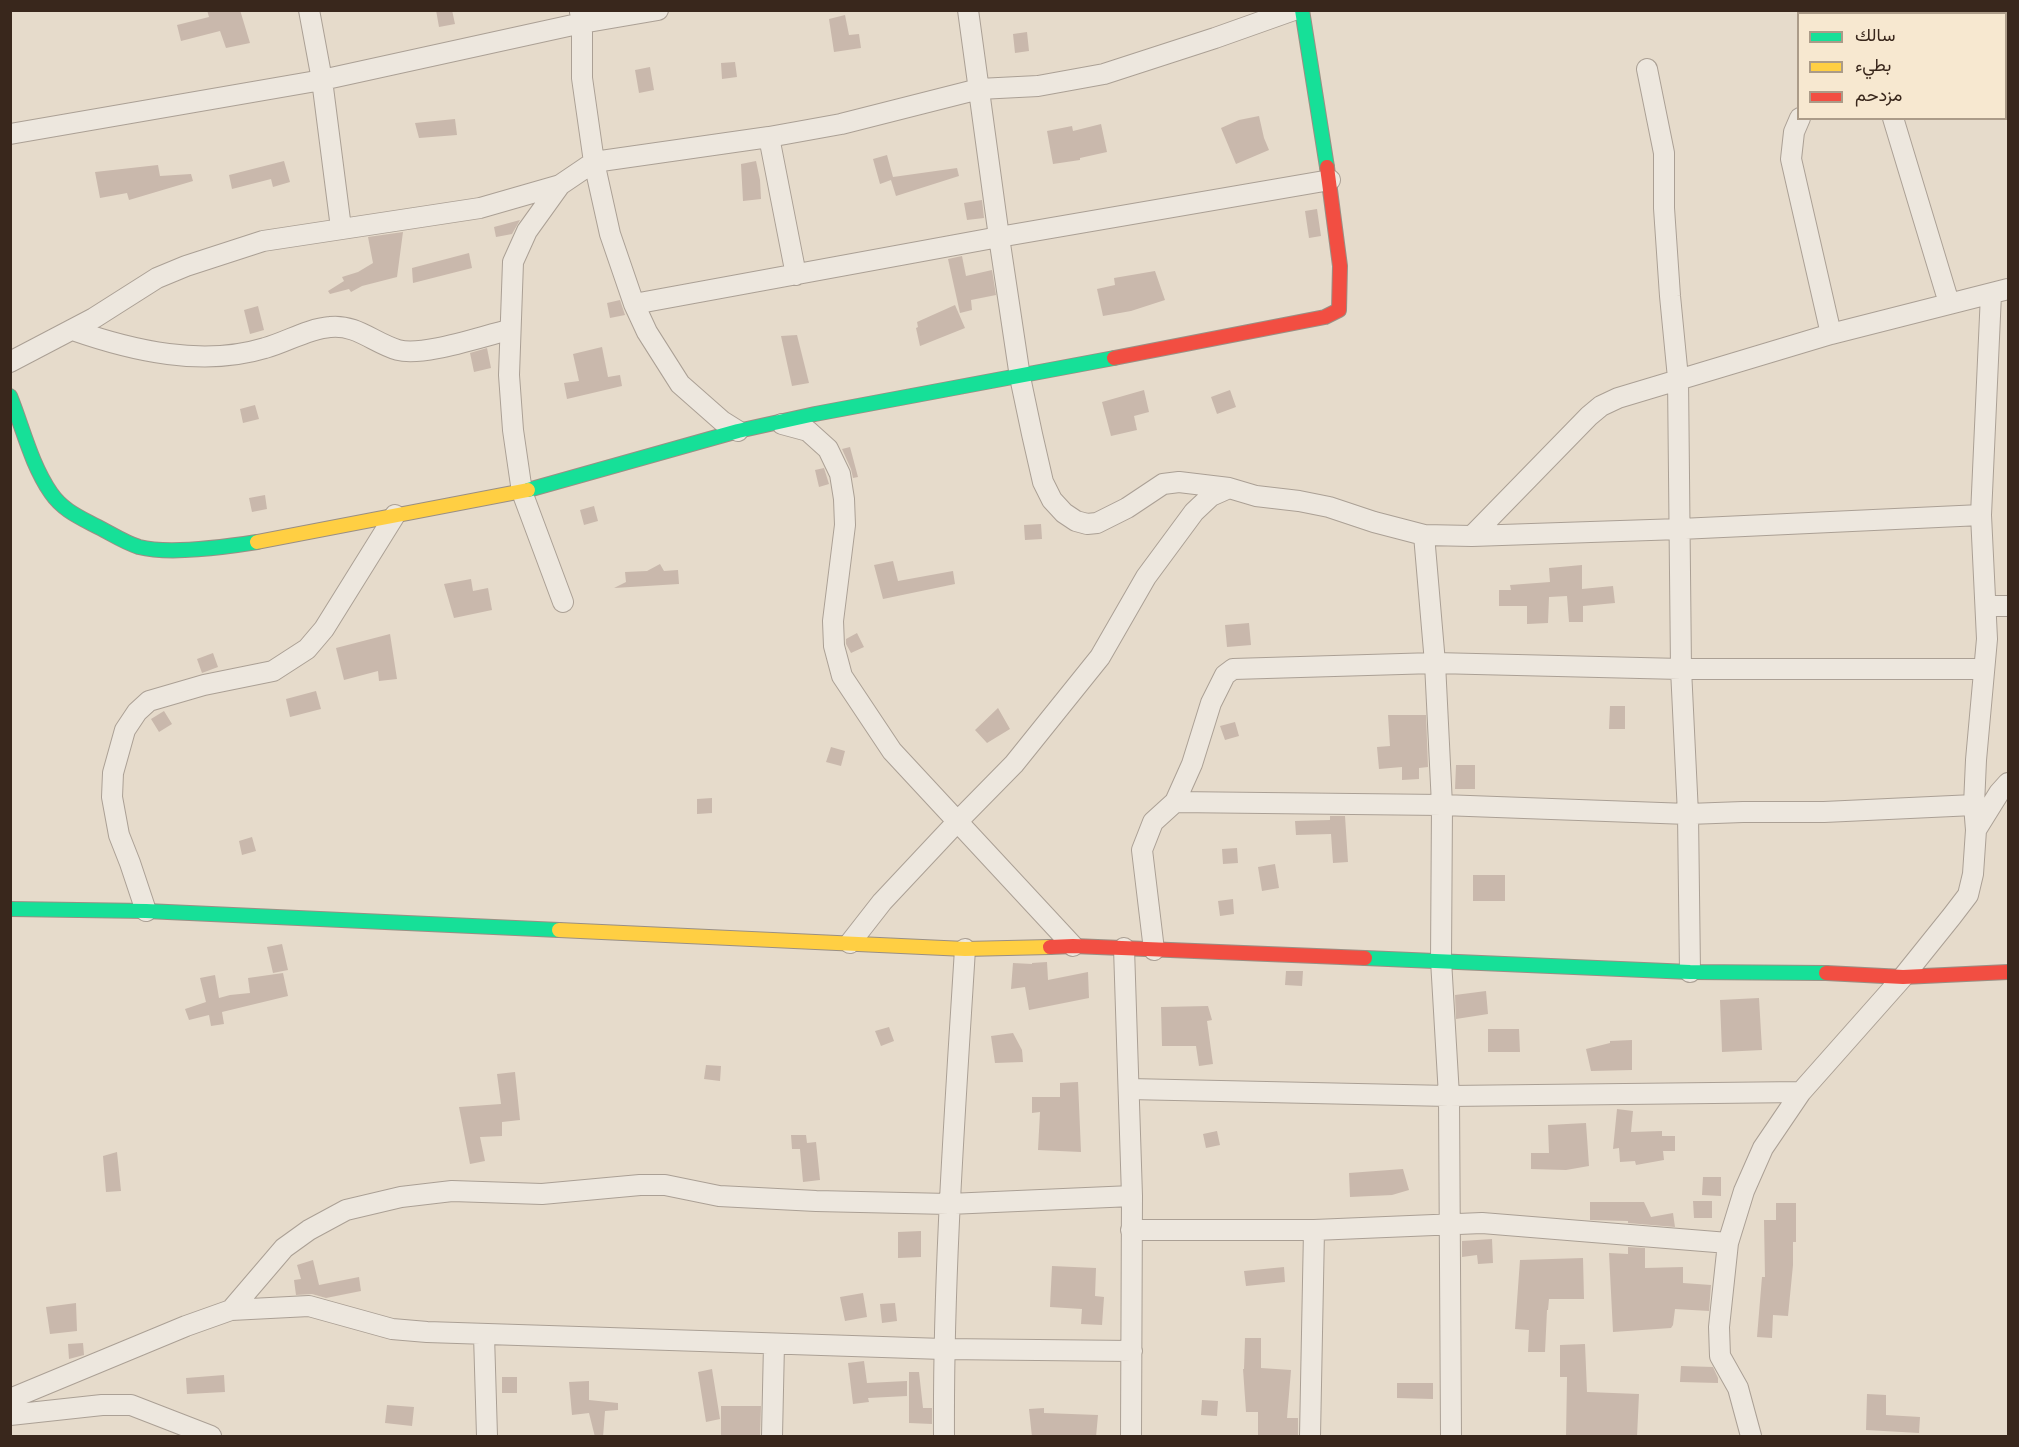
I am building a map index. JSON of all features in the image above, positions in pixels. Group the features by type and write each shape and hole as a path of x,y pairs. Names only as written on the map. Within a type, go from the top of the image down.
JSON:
{"street":[{"path":"309,10 322,80 341,228"},
{"path":"10,134 322,80 581,17 658,10"},
{"path":"968,10 1020,377 1043,482 1052,500 1064,513 1076,521 1087,524 1097,523 1127,508 1163,484 1179,482 1229,488 1256,496 1329,507 1424,535 1472,536 1680,529 1981,515"},
{"path":"10,362 73,330 157,278 263,241 480,208 560,185 594,162 769,137 841,124 979,89 1038,86 1104,74 1294,10"},
{"path":"10,396 42,476 56,501 72,515 96,525 123,541 145,548 188,549 232,546 522,492 738,431 815,414 1020,377 1325,317 1339,310 1340,272 1330,180 1308,59 1302,10"},
{"path":"581,17 582,78 594,162 610,234 634,304 647,332 680,384 722,421 738,431"},
{"path":"1647,69 1664,153 1664,208 1678,378 1681,669 1688,814 1690,972"},
{"path":"1799,120 1794,132 1791,159 1831,334"},
{"path":"1894,120 1949,303"},
{"path":"769,137 796,275"},
{"path":"634,304 999,237 1330,180"},
{"path":"560,185 527,231 513,262 509,375 513,430 522,492 563,602"},
{"path":"1472,536 1589,416 1601,406 1618,398 1678,378 1831,334 2000,292 1981,515 1987,639 1974,805 1976,830 1973,874 1968,895 1903,977 1801,1092 1763,1148 1744,1191 1728,1243 1719,1327 1720,1356 1738,1388 1751,1437"},
{"path":"73,330 107,341 158,351 207,357 266,348 331,326 353,328 399,350 417,352 509,330"},
{"path":"779,423 808,431 828,449 840,474 845,525 833,621 834,646 842,676 892,751 1073,946"},
{"path":"850,944 882,902 1014,764 1100,657 1146,577 1194,512 1211,496 1229,488"},
{"path":"146,911 119,834 112,797 114,773 125,730 137,712 149,701 204,685 273,671 307,649 324,629 395,515"},
{"path":"1424,535 1435,663 1442,806 1441,960 1449,1096 1451,1437"},
{"path":"1986,606 2008,606"},
{"path":"1154,950 1142,850 1153,822 1175,802 1192,764 1211,703 1225,675 1233,669 1435,663 1681,669 1983,669"},
{"path":"1976,830 1999,793 2008,783"},
{"path":"1175,802 1442,806 1688,814 1824,812 1974,805"},
{"path":"10,909 146,911 965,949 1073,946 1690,972 1801,972 1903,977 2008,972"},
{"path":"1124,948 1132,1196 1131,1437"},
{"path":"944,1437 943,1349 949,1204 965,949"},
{"path":"1129,1089 1449,1096 1801,1092"},
{"path":"231,1310 284,1248 309,1230 346,1210 401,1197 452,1191 542,1194 640,1185 665,1185 719,1196 949,1204 1132,1196"},
{"path":"1131,1230 1314,1230 1451,1223 1504,1225 1728,1243"},
{"path":"1311,1437 1314,1230"},
{"path":"10,1399 186,1326 231,1310 309,1306 392,1329 484,1335 943,1349 1132,1351"},
{"path":"484,1335 487,1437"},
{"path":"772,1437 774,1344"},
{"path":"10,1415 102,1405 131,1405 211,1437"}],"building":[{"path":"207,10 240,10 250,43 226,48 220,31 181,41 177,25 209,17"},
{"path":"436,10 452,10 455,24 439,27"},
{"path":"845,15 849,35 859,34 861,48 834,52 829,19"},
{"path":"1027,32 1029,51 1015,53 1013,34"},
{"path":"735,62 737,77 722,79 721,63"},
{"path":"650,67 654,90 639,93 635,70"},
{"path":"1259,116 1269,150 1236,164 1221,128 1239,120"},
{"path":"455,119 457,135 419,138 415,123"},
{"path":"1101,124 1107,152 1080,158 1080,160 1053,164 1047,131 1072,126 1073,131"},
{"path":"887,155 893,177 957,168 959,176 896,196 891,180 880,184 873,159"},
{"path":"284,161 290,182 273,187 271,179 232,189 229,175"},
{"path":"756,161 761,199 743,201 741,164"},
{"path":"158,165 160,176 191,174 193,181 129,200 127,193 100,198 95,172"},
{"path":"982,200 984,218 967,220 964,203"},
{"path":"1317,209 1321,236 1309,238 1305,211"},
{"path":"520,220 512,234 496,237 494,227"},
{"path":"403,232 397,277 362,286 351,292 349,289 330,294 328,291 344,281 342,277 358,272 373,263 368,237"},
{"path":"469,253 472,268 413,283 412,268"},
{"path":"962,256 966,276 992,270 996,295 971,300 972,310 960,313 948,259"},
{"path":"1155,271 1165,300 1131,311 1103,316 1097,289 1115,285 1114,278"},
{"path":"620,300 625,315 610,318 607,303"},
{"path":"955,305 965,328 920,346 917,322"},
{"path":"258,306 264,330 250,334 244,310"},
{"path":"797,335 809,383 792,386 781,336"},
{"path":"602,347 608,377 620,375 622,386 567,399 564,383 579,381 573,354"},
{"path":"487,348 491,368 474,372 470,353"},
{"path":"1144,390 1149,412 1134,416 1137,430 1111,436 1102,402"},
{"path":"1230,390 1236,407 1217,414 1211,397"},
{"path":"255,405 259,419 243,423 240,409"},
{"path":"850,447 858,477 853,478 842,449"},
{"path":"824,468 829,484 819,487 815,470"},
{"path":"265,495 267,509 252,512 249,498"},
{"path":"594,506 598,521 584,525 580,510"},
{"path":"1041,524 1042,539 1025,540 1024,525"},
{"path":"893,561 898,581 953,571 955,584 883,599 874,565"},
{"path":"660,564 664,571 678,570 679,584 614,588 626,582 625,572 647,571"},
{"path":"1582,565 1582,589 1613,586 1615,603 1583,606 1583,622 1569,622 1567,596 1549,597 1548,623 1527,624 1527,606 1499,606 1499,590 1511,590 1510,585 1550,582 1549,568"},
{"path":"471,579 473,591 488,588 492,610 454,618 444,584"},
{"path":"1249,623 1251,645 1227,647 1225,625"},
{"path":"857,633 864,647 851,653 846,639"},
{"path":"390,634 397,679 379,681 378,671 344,680 336,648"},
{"path":"213,653 218,667 202,673 197,659"},
{"path":"316,691 321,709 290,717 286,699"},
{"path":"1610,706 1625,706 1625,729 1609,729"},
{"path":"998,708 1010,729 987,743 975,730"},
{"path":"164,711 172,724 159,732 151,719"},
{"path":"1388,715 1426,715 1428,767 1419,768 1419,779 1402,780 1402,767 1379,769 1377,747 1390,746"},
{"path":"1235,722 1239,736 1225,740 1220,726"},
{"path":"831,747 845,751 841,766 826,762"},
{"path":"1456,765 1475,765 1475,789 1455,789"},
{"path":"712,798 712,813 697,814 697,799"},
{"path":"1330,816 1345,816 1348,862 1333,863 1331,834 1296,835 1295,821 1330,820"},
{"path":"252,837 256,851 242,855 239,841"},
{"path":"1237,848 1238,863 1223,864 1222,849"},
{"path":"1275,864 1279,888 1262,891 1258,867"},
{"path":"1473,875 1505,875 1505,901 1473,901"},
{"path":"1233,899 1234,914 1220,916 1218,901"},
{"path":"282,944 288,970 273,973 267,947"},
{"path":"1047,962 1048,980 1088,972 1089,998 1029,1010 1025,987 1011,989 1013,963"},
{"path":"1286,971 1303,971 1302,986 1285,985"},
{"path":"283,973 288,996 222,1012 224,1024 211,1026 209,1015 189,1020 185,1009 206,1002 200,978 215,975 219,998 250,993 248,978"},
{"path":"1486,991 1488,1014 1456,1019 1455,995"},
{"path":"1759,998 1762,1050 1722,1052 1720,1000"},
{"path":"1208,1006 1212,1020 1207,1021 1213,1064 1199,1066 1196,1046 1162,1046 1161,1007"},
{"path":"889,1027 894,1041 881,1046 875,1031"},
{"path":"1488,1029 1519,1029 1520,1052 1488,1052"},
{"path":"1013,1033 1022,1050 1023,1062 995,1063 991,1036"},
{"path":"1632,1040 1632,1070 1591,1071 1586,1049 1610,1043 1610,1041"},
{"path":"706,1065 721,1066 720,1081 704,1079"},
{"path":"515,1072 520,1120 502,1122 502,1136 480,1137 485,1161 470,1164 459,1107 501,1104 497,1074"},
{"path":"1078,1082 1081,1152 1038,1150 1040,1112 1032,1113 1032,1097 1060,1097 1060,1083"},
{"path":"1617,1109 1633,1111 1631,1132 1662,1131 1662,1136 1675,1136 1675,1151 1663,1151 1664,1160 1636,1165 1635,1161 1620,1162 1619,1148 1613,1149"},
{"path":"1586,1123 1589,1166 1566,1170 1531,1169 1531,1153 1549,1153 1548,1125"},
{"path":"1217,1131 1220,1145 1206,1148 1203,1134"},
{"path":"791,1135 806,1135 807,1143 816,1142 820,1180 803,1182 800,1149 792,1149"},
{"path":"117,1152 121,1191 106,1192 103,1156"},
{"path":"1403,1169 1409,1190 1392,1195 1350,1197 1349,1173"},
{"path":"1703,1177 1721,1177 1721,1196 1702,1195"},
{"path":"1693,1201 1712,1201 1712,1218 1694,1218"},
{"path":"1590,1202 1644,1202 1651,1217 1673,1213 1675,1227 1628,1223 1628,1221 1590,1220"},
{"path":"1776,1203 1796,1203 1796,1242 1793,1242 1788,1316 1773,1315 1772,1338 1757,1337 1762,1277 1765,1277 1764,1220 1776,1220"},
{"path":"921,1231 921,1257 898,1258 898,1232"},
{"path":"1492,1239 1493,1263 1478,1264 1477,1255 1462,1257 1462,1241"},
{"path":"1628,1247 1645,1248 1645,1268 1683,1267 1683,1283 1711,1285 1709,1311 1675,1309 1671,1328 1613,1332 1609,1253 1628,1254"},
{"path":"1583,1258 1584,1299 1549,1299 1545,1352 1528,1352 1529,1330 1515,1329 1520,1260"},
{"path":"313,1260 319,1285 359,1277 361,1291 326,1298 312,1294 296,1295 294,1280 301,1279 297,1265"},
{"path":"1052,1266 1096,1268 1095,1296 1104,1297 1102,1325 1081,1324 1082,1309 1050,1307"},
{"path":"1284,1267 1285,1282 1246,1286 1244,1271"},
{"path":"863,1293 867,1317 845,1321 840,1297"},
{"path":"76,1303 77,1331 50,1334 46,1307"},
{"path":"895,1303 897,1321 882,1323 880,1304"},
{"path":"1245,1338 1261,1338 1261,1368 1291,1370 1287,1418 1298,1418 1298,1437 1258,1437 1258,1412 1246,1412 1243,1369"},
{"path":"83,1343 84,1355 69,1359 68,1344"},
{"path":"1585,1344 1587,1392 1639,1394 1637,1437 1566,1437 1567,1377 1560,1377 1560,1345"},
{"path":"864,1361 867,1383 907,1381 907,1396 868,1398 869,1402 853,1404 848,1363"},
{"path":"1681,1366 1713,1367 1718,1383 1680,1382"},
{"path":"712,1369 720,1419 706,1422 698,1372"},
{"path":"909,1372 919,1372 923,1408 932,1408 932,1424 909,1423"},
{"path":"224,1375 225,1392 187,1394 186,1378"},
{"path":"502,1377 517,1377 517,1393 502,1393"},
{"path":"589,1381 589,1400 618,1403 618,1410 605,1411 603,1437 595,1437 589,1413 572,1415 569,1382"},
{"path":"1397,1383 1433,1383 1433,1399 1397,1398"},
{"path":"1867,1394 1886,1395 1886,1415 1920,1417 1919,1433 1866,1430"},
{"path":"1202,1400 1218,1401 1217,1416 1201,1415"},
{"path":"387,1405 414,1407 412,1426 385,1423"},
{"path":"721,1406 761,1406 760,1437 721,1437"},
{"path":"1044,1408 1044,1413 1098,1415 1096,1437 1032,1437 1029,1409"}],"traffic: fast":[{"path":"1302,10 1327,167"},
{"path":"528,490 738,431 815,414 1114,358"},
{"path":"10,396 44,482 60,503 76,515 127,542 152,549 198,549 257,542"},
{"path":"10,909 146,911 559,930"},
{"path":"1365,958 1690,972 1826,973"}],"traffic: slow":[{"path":"257,542 528,490"},
{"path":"559,930 965,949 1050,947"}],"traffic: jam":[{"path":"1114,358 1325,317 1339,310 1340,266 1327,167"},
{"path":"1050,947 1073,946 1365,958"},
{"path":"1826,973 1903,977 2008,972"}]}
